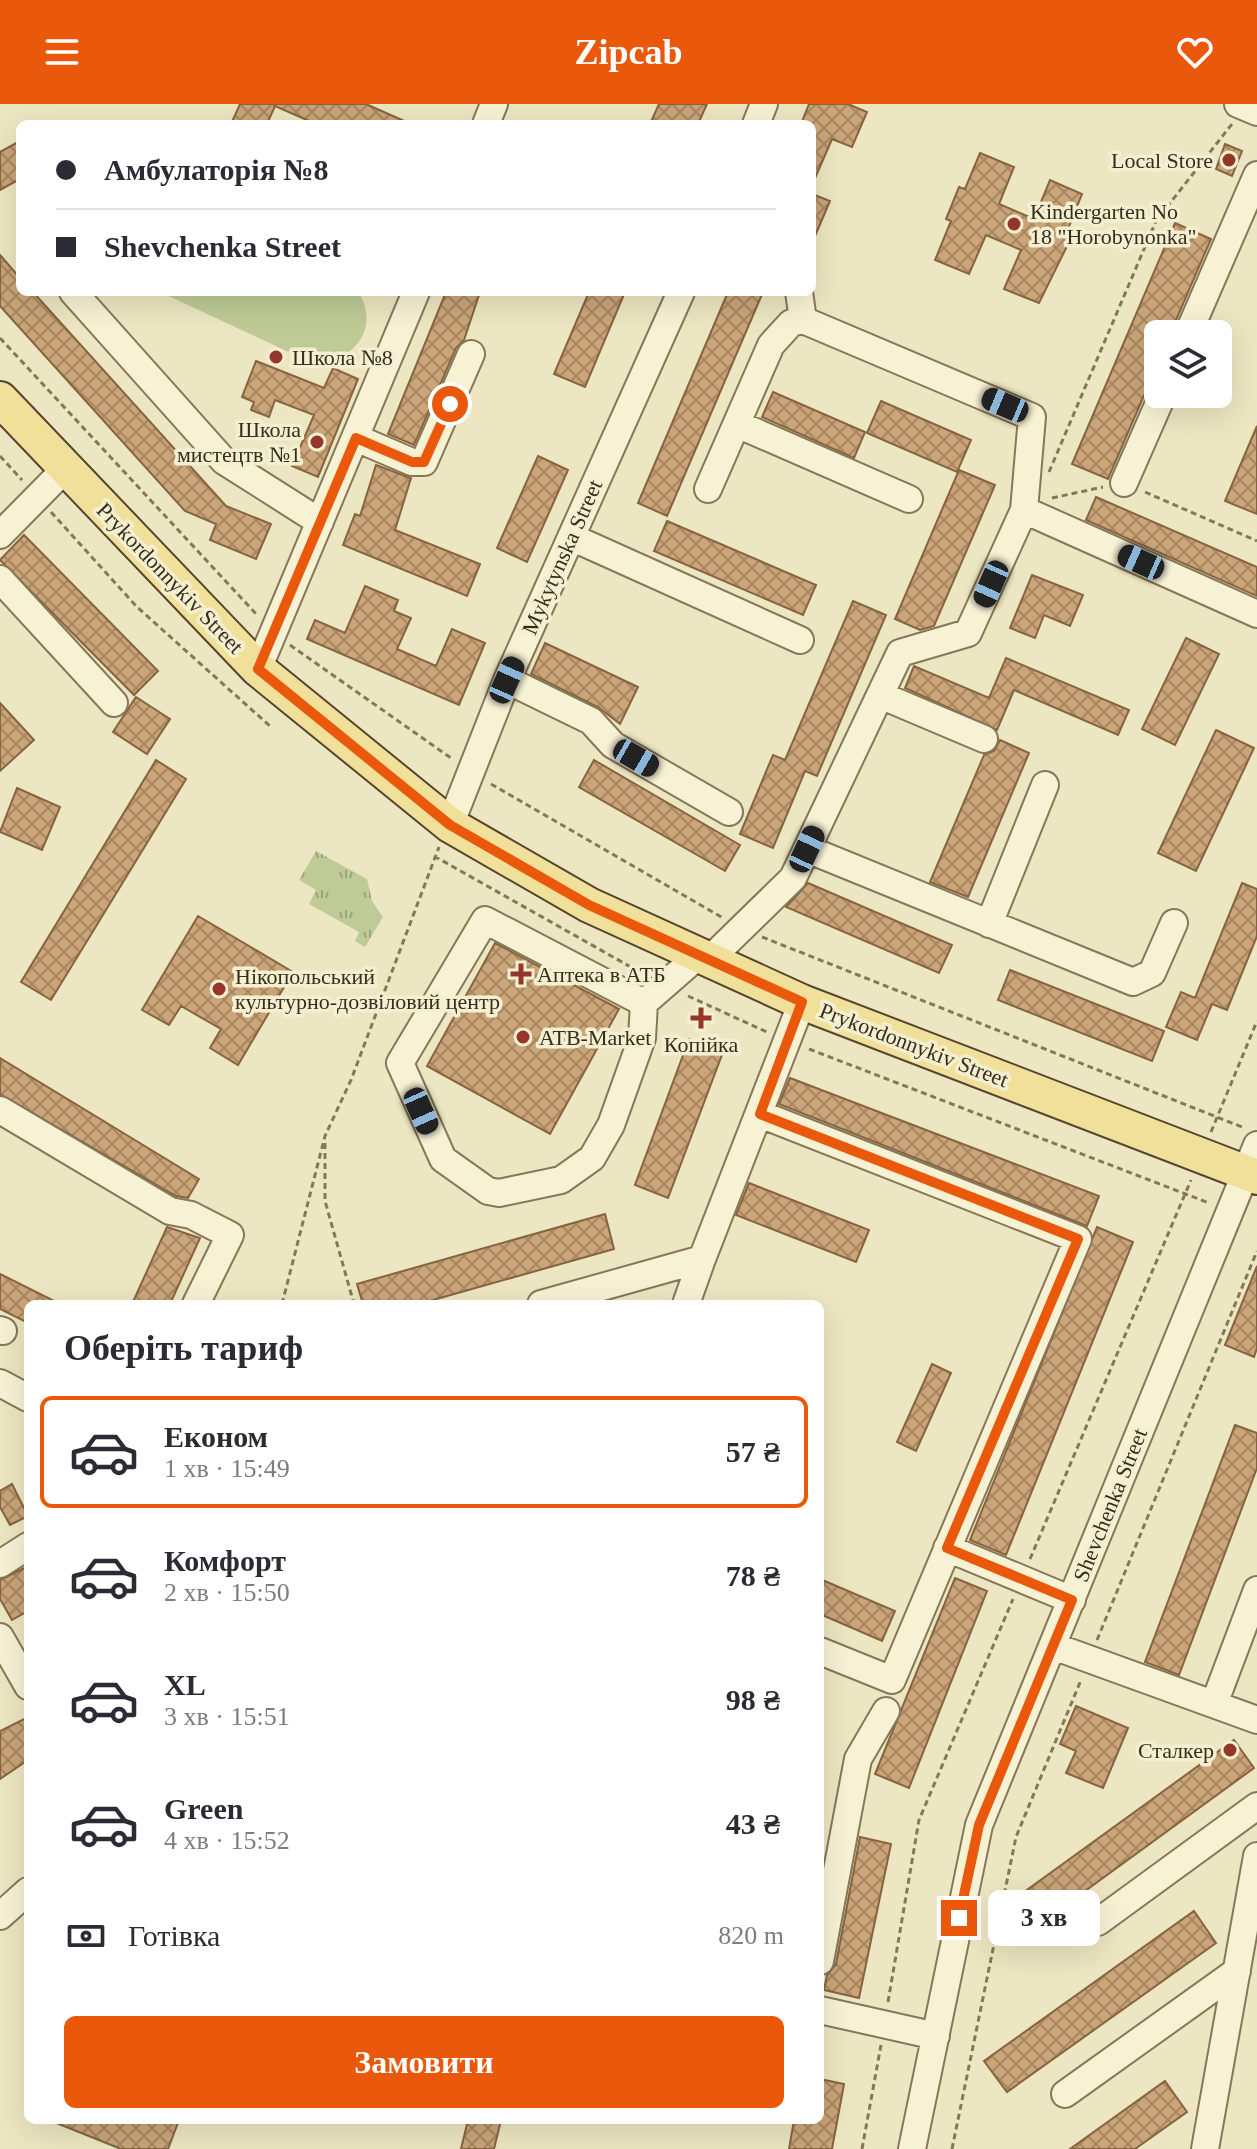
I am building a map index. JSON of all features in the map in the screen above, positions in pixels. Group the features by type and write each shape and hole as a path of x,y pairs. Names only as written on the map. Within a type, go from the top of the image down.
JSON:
{"main road":[{"name":"Prykordonnykiv Street","path":"0,399 258,669 450,825 589,905 802,1002 1202,1155 1251,1155"}],"street":[{"path":"1194,320 1257,175"},
{"path":"77,296 224,461 320,522"},
{"path":"258,669 414,296"},
{"name":"Mykytynska Street","path":"450,825 507,680 679,296"},
{"path":"800,296 803,320"},
{"path":"644,1003 485,920 400,1063 443,1159 488,1191 499,1193 561,1180 592,1158 611,1125 642,1038 644,1003 741,929 793,878 900,653 968,633 1025,507 1032,417 803,320 791,323 771,345 708,489"},
{"path":"356,438 412,462 424,462 471,354"},
{"path":"1124,483 1157,408"},
{"path":"737,424 909,499"},
{"path":"0,535 65,469"},
{"path":"1025,507 1257,614"},
{"path":"571,537 800,640"},
{"path":"0,579 114,703"},
{"path":"507,680 591,721 613,745 729,812"},
{"path":"880,695 984,739"},
{"path":"989,924 1045,785"},
{"path":"807,849 1133,982 1152,973 1174,923"},
{"path":"687,1300 802,1002"},
{"path":"0,1110 170,1211 191,1215 230,1235 198,1300"},
{"path":"760,1114 1078,1239 892,1680 824,1653"},
{"name":"Shevchenka Street","path":"912,2149 979,1825 1251,1155"},
{"path":"555,1300 702,1259"},
{"path":"0,1383 24,1396"},
{"path":"947,1548 1072,1600"},
{"path":"0,1564 24,1549"},
{"path":"1214,1704 1257,1590"},
{"path":"0,1637 24,1679"},
{"path":"1053,1646 1257,1720"},
{"path":"824,1940 858,1759 886,1711"},
{"path":"1098,1922 1257,1806"},
{"path":"1185,2149 1206,2141 1257,1856"},
{"path":"0,1916 24,1895"},
{"path":"1065,2094 1237,1971"},
{"path":"824,2011 936,2036"}],"path":[{"path":"1025,507 1055,465 1156,221 1175,192 1247,108"},
{"path":"0,338 273,633 471,772 741,929 1217,1117 1251,1155"},
{"path":"0,456 137,607 271,727"},
{"path":"1025,507 1124,483 1257,541"},
{"path":"283,1300 325,1136 351,1080 434,856 450,825"},
{"path":"434,856 665,985 788,1041 1229,1211"},
{"path":"862,2149 919,1820 1257,1021"},
{"path":"325,1136 325,1201 353,1300"},
{"path":"952,2149 1016,1837 1257,1251"}],"green space":[{"path":"169,296 360,296 367,319 358,343 337,358 310,362"},
{"path":"316,851 367,879 372,901 383,917 365,947 355,941 359,932 309,904 316,890 299,880"}],"building":[{"path":"240,104 366,104 402,120 307,120 275,106 269,120 233,120"},
{"path":"659,104 707,104 700,120 652,120"},
{"path":"809,104 848,104 867,112 852,147 832,139 816,176 816,120 803,120"},
{"path":"16,143 16,181 0,190 0,152"},
{"name":"Local Store","path":"1225,144 1242,151 1232,176 1216,169"},
{"path":"980,153 1014,167 999,204 1034,219 1050,180 1082,194 1066,234 1072,236 1039,303 1004,289 1021,250 986,235 969,274 935,260 951,221 946,219 959,187 965,189"},
{"path":"816,196 830,201 816,234"},
{"path":"1175,223 1211,239 1176,320 1144,320 1144,395 1108,479 1072,464"},
{"path":"0,255 16,273 16,296 37,296 226,506 271,524 256,559 210,540 216,524 185,511 0,306"},
{"path":"444,296 479,296 464,340 456,348 414,445 388,434"},
{"path":"587,296 623,296 585,387 554,374"},
{"path":"726,296 761,296 667,516 638,503"},
{"name":"Школа мистецтв №1","path":"256,361 324,388 333,368 358,379 318,477 292,466 314,415 275,400 269,417 251,410 254,402 242,397"},
{"path":"773,392 865,432 854,458 762,417"},
{"path":"881,401 971,440 957,472 867,433"},
{"path":"1257,426 1257,514 1225,501"},
{"path":"538,456 568,470 527,562 497,548"},
{"path":"376,465 411,478 395,530 480,564 467,596 343,545 355,514 360,516"},
{"path":"959,470 995,485 934,626 920,630 895,619"},
{"path":"1096,497 1257,567 1257,596 1086,520"},
{"path":"667,521 816,585 803,615 654,551"},
{"path":"24,535 158,671 134,695 0,560"},
{"path":"1032,575 1083,595 1070,626 1044,615 1035,638 1010,628"},
{"path":"365,586 398,600 394,611 411,618 397,649 436,666 452,629 485,643 459,705 307,639 315,620 345,633"},
{"path":"853,601 886,615 817,776 805,771 773,848 740,834 773,755 785,760"},
{"path":"1186,638 1219,654 1175,745 1142,729"},
{"path":"545,643 638,687 620,724 598,707 531,674"},
{"path":"1006,658 1129,710 1118,735 1014,690 997,730 905,688 914,666 989,698"},
{"path":"136,697 170,719 147,754 113,732"},
{"path":"0,703 34,740 0,771"},
{"path":"1216,730 1254,748 1196,871 1158,853"},
{"path":"1000,740 1029,753 968,897 930,882 984,755 994,751"},
{"path":"156,760 186,779 51,1000 21,982"},
{"path":"594,760 740,845 725,871 579,787"},
{"path":"17,788 60,807 42,850 0,832"},
{"path":"808,883 952,945 939,973 786,907"},
{"path":"1242,883 1257,889 1257,936 1227,1010 1212,1004 1197,1040 1166,1027 1181,992 1195,998"},
{"name":"Нікопольський культурно-дозвіловий центр","path":"198,916 293,972 238,1065 210,1048 221,1029 181,1006 169,1025 142,1010"},
{"name":"ATB-Market","path":"495,943 619,1009 550,1134 427,1066"},
{"path":"1010,970 1164,1031 1152,1061 998,1000"},
{"path":"689,1039 723,1052 668,1198 635,1185"},
{"path":"0,1058 199,1179 188,1198 176,1196 0,1094"},
{"path":"790,1078 1099,1196 1087,1226 779,1104"},
{"path":"749,1183 869,1230 856,1262 736,1215"},
{"path":"605,1214 614,1249 433,1300 362,1300 357,1284"},
{"path":"167,1227 200,1238 172,1300 134,1300"},
{"path":"1097,1227 1133,1242 1006,1555 970,1540"},
{"path":"1257,1266 1257,1348 1254,1357 1225,1345"},
{"path":"0,1274 52,1300 24,1300 24,1321 0,1309"},
{"path":"932,1364 951,1373 916,1451 897,1442"},
{"path":"1235,1425 1257,1433 1257,1468 1179,1675 1145,1662"},
{"path":"12,1484 24,1508 24,1518 10,1525 0,1507 0,1491"},
{"path":"24,1568 24,1613 12,1620 0,1599 0,1580"},
{"path":"955,1578 987,1591 909,1788 875,1774"},
{"path":"824,1581 895,1611 882,1641 824,1616"},
{"path":"1076,1706 1128,1728 1103,1788 1066,1773 1076,1751 1060,1744"},
{"path":"24,1719 24,1763 0,1779 0,1731"},
{"path":"1234,1740 1254,1768 1041,1923 1020,1895"},
{"path":"860,1837 891,1844 859,1998 824,1990 827,1975 836,1964"},
{"path":"1194,1911 1216,1943 1007,2092 984,2061"},
{"path":"824,2080 844,2084 832,2149 789,2149 793,2124 824,2124"},
{"path":"1165,2081 1187,2112 1135,2149 1070,2149"},
{"path":"59,2124 177,2124 168,2149 121,2149"},
{"path":"467,2124 500,2124 494,2149 461,2149"}],"place":[{"name":"Local Store","path":"1229,160"},
{"name":"Kindergarten No 18 \"Horobynonka\"","path":"1014,224"},
{"name":"Школа №8","path":"276,357"},
{"name":"Школа мистецтв №1","path":"317,442"},
{"name":"Аптека в АТБ","path":"521,974"},
{"name":"Нікопольський культурно-дозвіловий центр","path":"219,989"},
{"name":"Копійка","path":"701,1018"},
{"name":"ATB-Market","path":"523,1037"},
{"name":"Сталкер","path":"1230,1750"}],"route":[{"path":"450,404 424,462 412,462 356,438 258,669 450,825 589,905 802,1002 760,1114 1078,1239 947,1548 1072,1600 979,1825 959,1918"}]}
